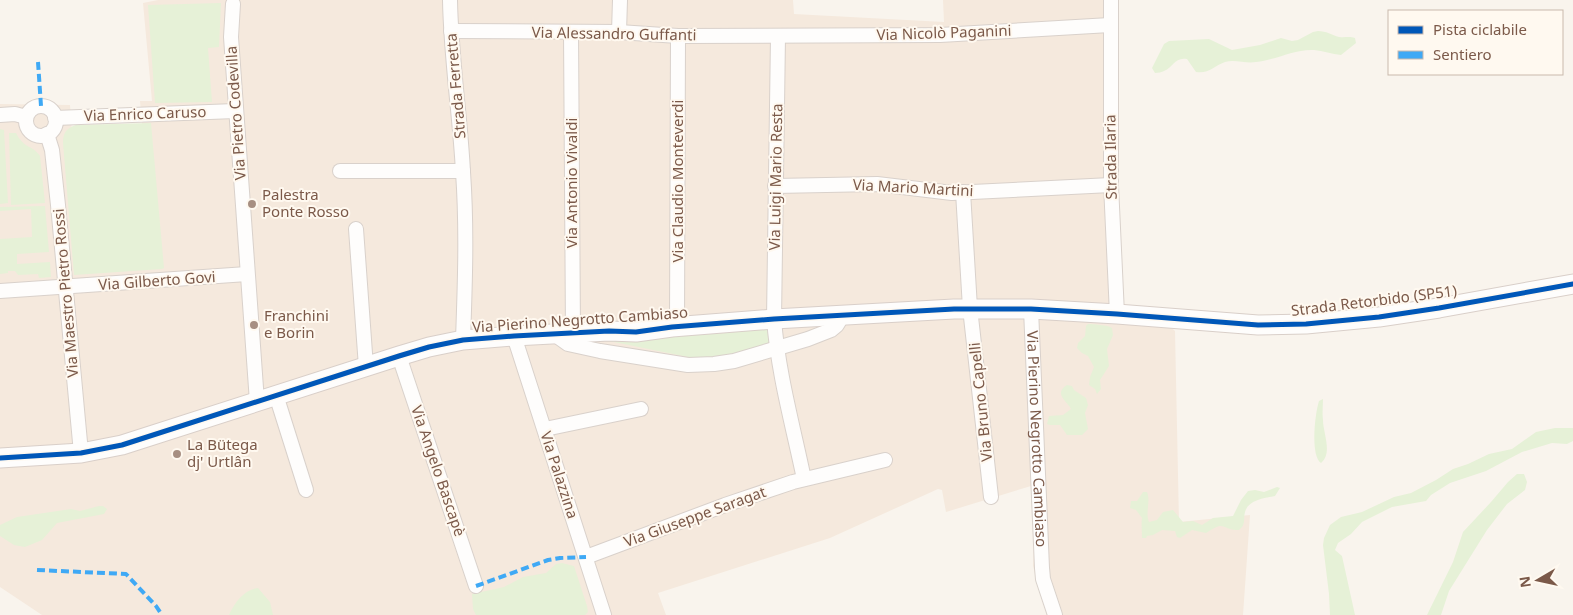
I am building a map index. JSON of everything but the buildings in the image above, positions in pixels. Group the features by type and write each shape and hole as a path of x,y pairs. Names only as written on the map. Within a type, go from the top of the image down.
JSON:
{"street":[{"name":"Strada Ferretta","path":"450,0 463,171 466,255 462,340"},
{"path":"620,0 620,32"},
{"name":"Strada Ilaria","path":"1111,0 1111,185 1117,314"},
{"name":"Via Pietro Codevilla","path":"233,4 231,37 235,111 257,402"},
{"name":"Via Nicolò Paganini","path":"778,36 940,35 1110,25"},
{"name":"Via Alessandro Guffanti","path":"451,31 620,32 678,36 778,36"},
{"name":"Via Antonio Vivaldi","path":"571,32 573,333"},
{"name":"Via Claudio Monteverdi","path":"675,327 678,36"},
{"name":"Via Luigi Mario Resta","path":"774,319 778,36"},
{"path":"41,106 52,111 55,118 53,129 47,134 36,135 30,131 26,124 26,116 34,108 41,106"},
{"name":"Via Enrico Caruso","path":"55,118 235,111"},
{"path":"0,115 15,114 26,116"},
{"name":"Via Maestro Pietro Rossi","path":"47,134 52,150 81,453"},
{"path":"340,171 463,171"},
{"name":"Via Mario Martini","path":"775,186 877,184 963,192 1111,185"},
{"name":"Via Bruno Capelli","path":"963,192 970,308 991,497"},
{"path":"356,229 366,366"},
{"name":"Via Gilberto Govi","path":"0,291 247,274"},
{"name":"Strada Retorbido (SP51)","path":"1117,314 1258,325 1306,324 1379,317 1573,284"},
{"name":"Via Pierino Negrotto Cambiaso","path":"0,458 81,453 104,449 146,438 366,366 462,340 610,331 636,332 774,319 970,308 1032,309 1117,314"},
{"name":"Via Pierino Negrotto Cambiaso","path":"1032,309 1042,568 1043,580 1055,615"},
{"name":"Via Pierino Negrotto Cambiaso","path":"554,334 568,344 600,351 688,365 714,364 734,361 778,349 831,330 838,325 843,315"},
{"path":"774,319 778,349 804,479"},
{"name":"Via Palazzina","path":"514,336 604,615"},
{"name":"Via Angelo Bascapè","path":"399,356 476,586"},
{"path":"276,395 306,490"},
{"path":"545,429 641,409"},
{"name":"Via Giuseppe Saragat","path":"586,557 725,505 804,479 885,460"}],"shaded area":[{"path":"158,0 793,0 794,14 944,22 943,0 1118,0 1119,139 1114,322 1168,324 1175,331 1179,522 1250,515 1243,615 1047,615 1033,566 1031,486 946,512 942,490 938,489 830,538 658,593 666,615 42,615 0,587 0,104 70,105 82,270 154,260 140,101 152,101 143,3"}],"green space":[{"path":"221,3 219,47 208,48 212,102 155,103 148,5"},
{"path":"1318,31 1339,37 1355,38 1356,43 1341,55 1307,50 1256,62 1225,62 1204,72 1196,72 1187,59 1179,59 1161,72 1155,73 1152,68 1164,44 1169,41 1209,39 1232,50 1260,45 1281,38 1292,41 1298,40"},
{"path":"151,123 164,268 74,275 63,143 64,134 67,129 76,125"},
{"path":"0,129 4,130 8,203 0,204"},
{"path":"9,133 16,133 22,142 40,156 45,203 11,205"},
{"path":"45,206 49,252 17,254 17,264 50,262 51,277 39,278 38,274 18,275 15,271 0,274 0,239 32,237 31,209 0,211 0,207"},
{"path":"1088,324 1110,327 1112,328 1113,335 1107,349 1109,366 1100,380 1101,389 1097,394 1095,389 1089,385 1094,367 1088,356 1077,348 1078,343 1085,336"},
{"path":"769,328 772,341 768,345 717,358 693,358 604,340 726,333"},
{"path":"1067,385 1072,386 1074,390 1086,398 1088,405 1085,413 1088,429 1082,435 1067,435 1060,425 1047,424 1049,416 1063,415 1071,409 1061,394 1063,388"},
{"path":"1323,399 1327,448 1325,459 1321,463 1315,452 1314,434 1317,407 1319,401"},
{"path":"1555,428 1573,428 1573,441 1567,444 1552,443 1522,452 1486,471 1450,483 1431,495 1426,501 1392,507 1362,522 1351,534 1338,543 1335,550 1342,556 1355,615 1330,615 1323,545 1330,525 1341,517 1362,512 1394,497 1411,493 1453,469 1489,454 1512,449 1536,432"},
{"path":"1517,474 1524,474 1527,482 1525,490 1507,504 1487,530 1449,591 1441,615 1427,615 1453,562 1463,532"},
{"path":"1277,487 1280,488 1275,496 1257,500 1247,508 1243,524 1239,530 1221,526 1206,533 1192,530 1180,538 1177,537 1175,531 1162,530 1142,538 1142,518 1136,510 1130,508 1131,501 1137,501 1143,492 1147,492 1149,522 1157,520 1163,512 1173,510 1183,522 1193,521 1202,525 1213,518 1233,516 1248,491 1264,492"},
{"path":"99,506 107,509 104,514 57,523 42,540 25,547 14,545 0,536 0,525 17,517 71,509 80,511"},
{"path":"562,563 574,566 587,606 588,612 585,615 476,615 473,609 472,594 504,587 523,577 546,573 556,564"},
{"path":"258,588 270,602 273,615 229,615 240,597 248,591"}],"marked path":[{"path":"38,62 41,106"},
{"path":"476,586 548,560 586,557"},
{"path":"37,570 126,574 162,615"}],"cycle path":[{"path":"0,458 81,453 122,445 399,356 463,340 609,331 636,332 672,327 774,319 954,309 1031,309 1258,325 1306,324 1379,317 1573,284"}],"place":[{"name":"Palestra Ponte Rosso","path":"252,204"},
{"name":"Franchini e Borin","path":"254,325"},
{"name":"La Bütega dj' Urtlân","path":"177,454"}]}
